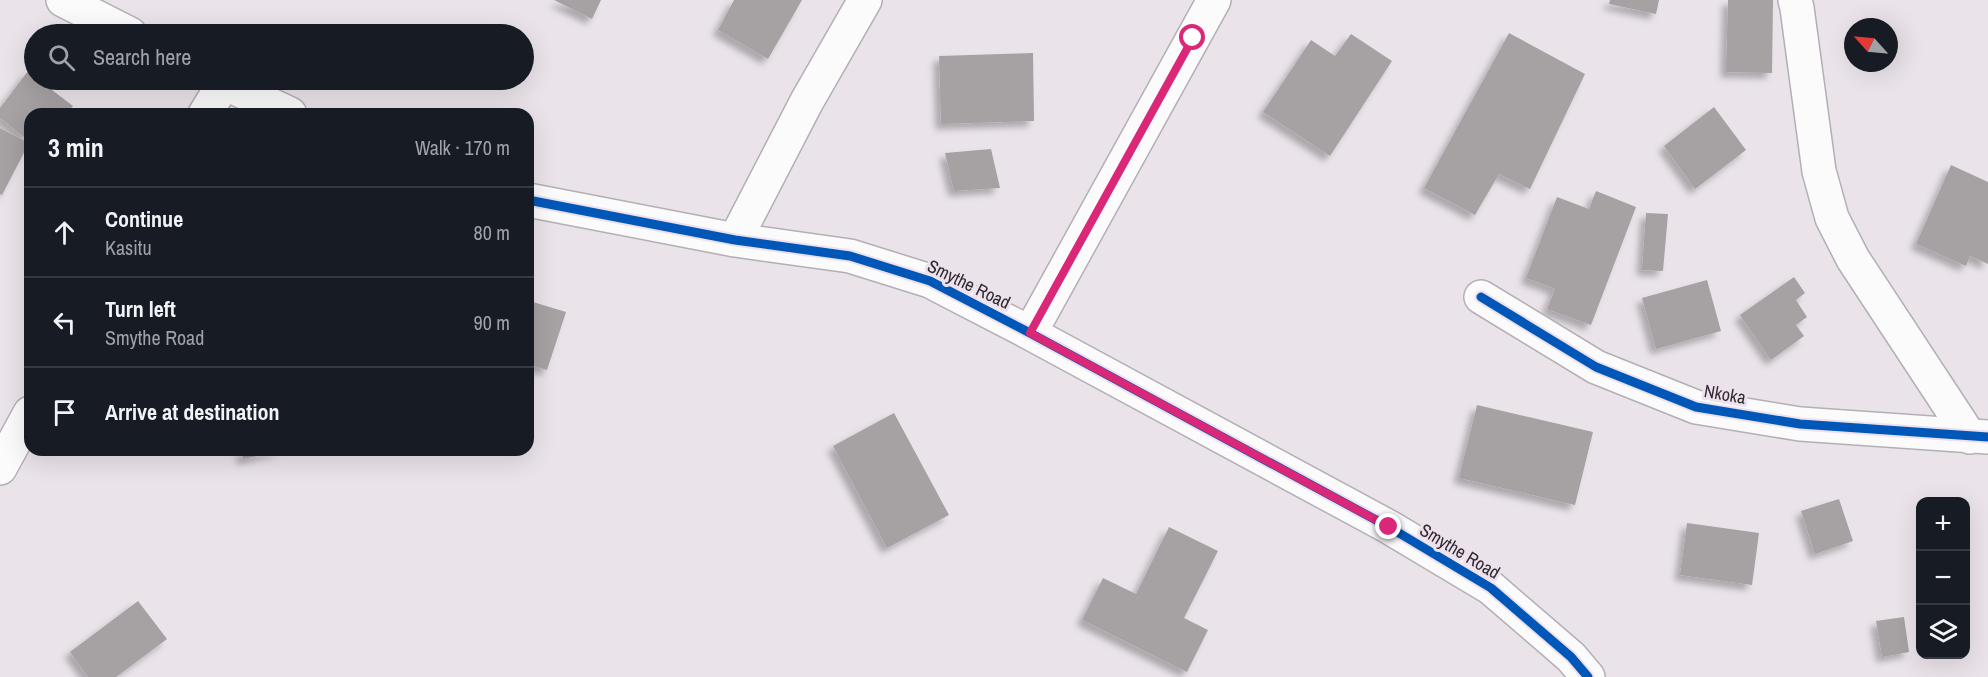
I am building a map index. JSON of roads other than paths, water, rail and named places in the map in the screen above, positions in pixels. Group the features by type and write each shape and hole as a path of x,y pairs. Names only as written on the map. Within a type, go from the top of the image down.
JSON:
{"street":[{"path":"63,0 110,24"},
{"path":"735,240 807,101 865,0"},
{"path":"1030,333 1214,0"},
{"path":"1795,0 1819,171 1832,218 1853,259 1979,437"},
{"path":"208,108 217,90"},
{"path":"240,90 277,108"},
{"name":"Smythe Road","path":"534,201 735,240 850,256 930,281 1389,527 1491,588 1571,657 1588,677"},
{"name":"Nkoka","path":"1481,297 1596,367 1696,407 1800,424 1979,437"},
{"path":"0,468 24,424"}]}
